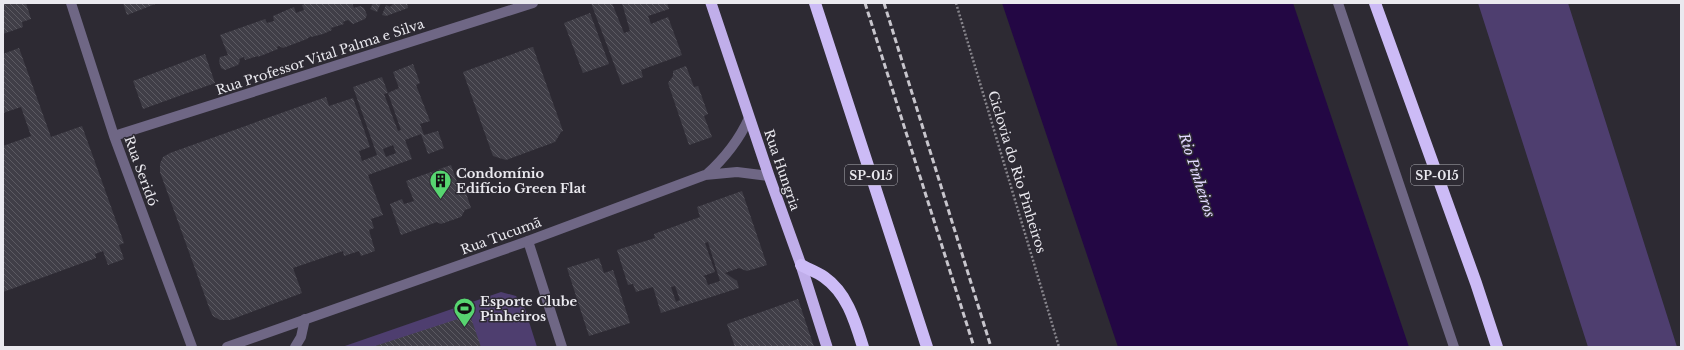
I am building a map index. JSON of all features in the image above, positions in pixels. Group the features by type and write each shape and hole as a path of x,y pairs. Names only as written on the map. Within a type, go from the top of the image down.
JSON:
{"highway":[{"name":"Rua Hungria","path":"711,3 749,118 801,265 827,347"},
{"name":"SP-015","path":"815,3 926,347"},
{"name":"SP-015","path":"1375,3 1476,283 1497,347"},
{"path":"801,265 823,276 839,290 853,315 863,347"}],"street":[{"name":"Rua Seridó","path":"71,3 114,136 192,347"},
{"name":"Rua Professor Vital Palma e Silva","path":"114,136 519,5 533,3"},
{"path":"1338,3 1454,347"},
{"name":"Rua Tucumã","path":"705,175 719,164 731,150 741,135 749,118"},
{"name":"Rua Tucumã","path":"227,347 528,241 705,175 737,172 769,176"},
{"path":"528,241 562,347"},
{"path":"295,347 301,337 305,320"}],"path":[{"name":"Ciclovia do Rio Pinheiros","path":"956,3 1059,347"}],"shaded area":[{"path":"1478,3 1568,3 1677,347 1588,347"},
{"name":"Esporte Clube Pinheiros","path":"501,292 516,296 525,309 537,347 342,347"}],"water":[{"name":"Rio Pinheiros","path":"1002,3 1293,3 1409,347 1118,347"}],"building":[{"path":"3,3 26,3 31,19 22,22 23,27 3,34"},
{"path":"123,3 158,3 127,15"},
{"path":"307,3 352,3 354,8 360,6 364,8 367,15 365,19 353,24 348,20 343,22 344,24 331,28 332,30 323,34 311,36 283,48 279,46 277,47 278,49 258,57 245,60 244,57 239,59 240,61 238,65 225,70 221,68 219,61 220,57 228,55 220,35 265,19 267,23 274,21 273,16 294,7 296,13 304,10 302,5"},
{"path":"373,3 381,3 377,12 370,9"},
{"path":"394,3 407,3 408,8 386,16 382,15 386,5 390,7"},
{"path":"591,3 612,3 624,33 630,31 622,3 667,3 669,9 648,16 651,24 668,17 682,55 641,70 643,77 622,85"},
{"path":"590,13 609,64 583,73 564,23"},
{"path":"532,47 563,131 555,142 506,160 493,156 463,72"},
{"path":"19,48 51,137 82,126 124,243 119,245 124,259 108,265 103,251 95,254 96,258 3,292 3,146 31,136 21,107 3,113 3,54"},
{"path":"205,54 215,83 143,109 133,81"},
{"path":"413,64 420,83 416,85 430,121 420,124 424,135 438,131 444,148 428,154 421,134 405,140 412,159 368,175 383,215 371,219 374,228 369,230 375,251 361,256 359,251 344,256 343,251 293,268 302,293 230,320 220,320 213,316 160,172 160,164 163,157 170,153 326,97 329,106 353,98 370,147 359,151 362,161 377,155 353,87 382,77 388,93 399,88 393,72","holes":["388,93 401,130 398,131 384,94","393,145 396,153 386,157 383,149"]},
{"path":"686,66 694,87 698,86 708,114 704,116 712,137 689,145 668,83 673,76 673,71"},
{"name":"Condomínio Edifício Green Flat","path":"451,165 457,182 462,181 471,208 465,210 461,217 441,224 437,222 401,235 390,204 402,199 404,204 414,201 406,181"},
{"path":"742,191 767,265 747,271 739,268 725,273 737,281 739,288 661,313 653,287 636,292 633,284 628,285 617,250 655,238 654,234 700,217 697,207","holes":["708,242 720,281 708,285 705,277 703,276 715,272 705,243","675,286 680,300 676,302 671,287"]},
{"path":"599,258 604,273 613,270 630,323 589,336 567,268"},
{"path":"798,299 814,347 735,347 727,324"},
{"path":"470,315 481,347 372,347"}],"railway":[{"path":"865,3 974,347"},
{"path":"884,3 991,347"}],"place":[{"name":"Condomínio Edifício Green Flat","path":"441,200"},
{"name":"Esporte Clube Pinheiros","path":"464,328"}]}
